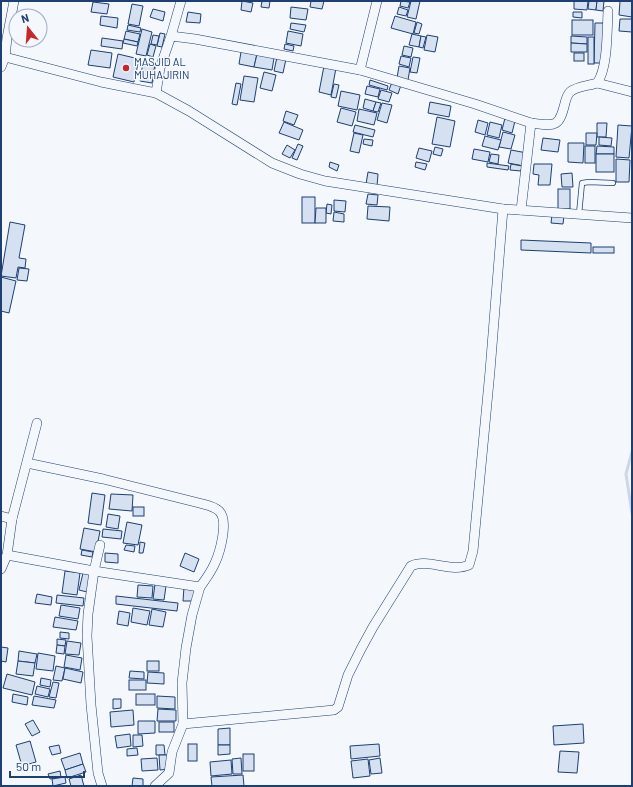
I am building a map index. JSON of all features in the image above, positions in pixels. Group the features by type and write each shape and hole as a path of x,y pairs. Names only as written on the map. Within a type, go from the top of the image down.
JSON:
{"street":[{"path":"1,67 5,57 4,36 14,1"},
{"path":"156,93 160,68 181,1"},
{"path":"360,70 377,1"},
{"path":"598,83 604,66 608,11"},
{"path":"171,36 195,38 360,70 475,104 531,123 552,125 557,123 562,116 568,93 579,87 598,83 632,92"},
{"path":"5,57 101,82 156,93 189,111 272,162 300,174 325,181 503,209 632,218"},
{"path":"521,210 531,123"},
{"path":"184,724 334,710 338,707 348,675 373,626 411,566 415,564 426,564 462,568 469,565 473,551 490,371 503,209"},
{"path":"1,569 7,555 12,519 37,423"},
{"path":"27,463 103,479 213,507 220,512 224,522 220,548 216,561 200,587 192,615 182,683 184,724 172,752 169,773 155,786"},
{"path":"1,516 12,519"},
{"path":"100,545 94,571 88,614 87,636 91,705 98,773 102,786"},
{"path":"7,555 94,571 200,587"}],"lane":[{"path":"579,214 582,183 613,183"}],"building":[{"path":"242,1 253,3 251,12 241,10"},
{"path":"262,1 270,1 269,8 261,7"},
{"path":"311,1 324,1 322,9 310,7"},
{"path":"401,1 410,2 408,8 400,6"},
{"path":"411,1 420,1 416,19 407,17"},
{"path":"574,1 588,1 587,10 574,9"},
{"path":"589,1 597,1 596,10 588,9"},
{"path":"597,1 604,1 603,11 596,10"},
{"path":"620,1 632,1 632,17 619,15"},
{"path":"93,2 109,4 107,14 91,12"},
{"path":"132,4 143,6 139,26 128,24"},
{"path":"291,7 308,9 306,20 290,18"},
{"path":"399,7 408,10 406,16 397,14"},
{"path":"153,9 165,12 163,21 150,17"},
{"path":"188,12 201,14 200,23 186,22"},
{"path":"573,12 582,12 582,18 573,17"},
{"path":"101,16 118,18 117,28 100,25"},
{"path":"395,16 416,22 413,34 391,28"},
{"path":"620,19 632,19 632,32 619,31"},
{"path":"572,20 593,20 593,35 572,35"},
{"path":"417,22 422,24 419,34 414,33"},
{"path":"291,23 306,25 304,32 290,29"},
{"path":"595,23 604,23 604,63 594,63"},
{"path":"128,25 141,28 140,32 127,30"},
{"path":"142,29 152,32 146,56 136,54"},
{"path":"126,31 140,34 138,42 124,39"},
{"path":"288,31 303,34 301,46 286,43"},
{"path":"160,33 165,34 162,47 157,46"},
{"path":"412,34 421,36 419,47 409,45"},
{"path":"153,35 159,36 157,45 151,44"},
{"path":"427,35 438,37 435,52 424,50"},
{"path":"421,36 426,37 423,48 419,47"},
{"path":"571,36 587,37 587,44 571,43"},
{"path":"588,37 594,37 594,64 588,64"},
{"path":"102,38 123,41 122,49 101,46"},
{"path":"124,39 138,42 137,46 123,43"},
{"path":"571,43 587,44 587,52 571,52"},
{"path":"150,44 156,46 153,57 147,55"},
{"path":"285,44 294,46 293,51 284,49"},
{"path":"404,46 413,48 411,57 402,55"},
{"path":"91,50 112,53 110,68 88,65"},
{"path":"241,52 257,54 254,67 239,64"},
{"path":"574,53 584,53 584,61 574,61"},
{"name":"MASJID AL MUHAJIRIN","path":"118,54 139,59 134,82 113,77"},
{"path":"257,54 274,58 272,70 254,67"},
{"path":"401,56 411,58 409,67 399,64"},
{"path":"277,57 286,59 283,73 274,71"},
{"path":"413,57 420,58 417,73 410,72"},
{"path":"143,62 155,64 152,83 140,81"},
{"path":"324,66 336,68 331,95 319,92"},
{"path":"399,66 410,68 408,80 397,78"},
{"path":"264,72 276,75 272,91 260,88"},
{"path":"244,76 258,78 254,102 240,100"},
{"path":"370,80 388,86 387,90 369,85"},
{"path":"392,82 401,85 398,94 389,90"},
{"path":"236,83 241,84 237,105 232,104"},
{"path":"334,84 339,85 336,98 331,97"},
{"path":"367,86 380,89 378,97 365,94"},
{"path":"381,90 392,93 389,102 378,99"},
{"path":"341,91 360,95 357,110 338,106"},
{"path":"365,99 376,102 373,111 363,108"},
{"path":"376,102 381,103 378,112 373,111"},
{"path":"430,102 451,106 449,117 428,113"},
{"path":"382,103 392,105 387,123 377,120"},
{"path":"341,108 356,112 352,126 337,122"},
{"path":"359,109 377,113 374,125 357,121"},
{"path":"286,111 298,115 294,125 283,121"},
{"path":"437,117 455,121 450,147 432,144"},
{"path":"505,118 515,121 512,133 502,130"},
{"path":"478,120 488,123 485,135 475,132"},
{"path":"284,122 303,130 299,140 279,133"},
{"path":"490,122 502,125 499,138 487,135"},
{"path":"597,123 607,123 606,137 597,137"},
{"path":"355,125 375,130 373,137 353,132"},
{"path":"618,125 632,126 629,158 616,157"},
{"path":"503,132 515,135 511,149 499,147"},
{"path":"354,133 363,135 359,153 350,151"},
{"path":"586,133 597,133 596,145 586,145"},
{"path":"485,136 501,140 498,150 482,146"},
{"path":"599,137 612,138 611,146 599,145"},
{"path":"543,138 560,140 558,152 541,150"},
{"path":"364,139 373,140 372,146 363,144"},
{"path":"568,143 584,143 583,163 568,162"},
{"path":"298,144 303,146 297,160 292,158"},
{"path":"287,145 295,150 290,158 282,154"},
{"path":"585,146 595,146 595,163 585,163"},
{"path":"597,146 614,147 614,154 596,154"},
{"path":"435,147 443,149 441,156 433,154"},
{"path":"419,148 432,151 429,162 416,158"},
{"path":"474,149 490,152 488,162 472,159"},
{"path":"511,150 527,153 524,166 508,163"},
{"path":"491,154 499,155 498,164 489,162"},
{"path":"596,154 614,154 614,172 596,172"},
{"path":"616,159 630,160 629,182 616,182"},
{"path":"330,162 339,165 337,171 329,167"},
{"path":"416,162 427,164 425,170 415,167"},
{"path":"487,163 509,166 508,170 487,167"},
{"path":"511,164 522,166 521,171 510,170"},
{"path":"534,164 552,164 550,185 538,185 539,175 533,174"},
{"path":"368,172 378,174 377,186 366,184"},
{"path":"572,173 573,187 562,187 561,174"},
{"path":"558,189 570,189 570,209 558,209"},
{"path":"368,194 378,195 377,205 366,204"},
{"path":"302,197 315,197 315,223 302,223"},
{"path":"334,200 346,201 345,212 334,211"},
{"path":"327,204 332,205 331,214 326,213"},
{"path":"368,206 390,207 389,221 367,219"},
{"path":"316,208 326,208 326,223 315,223"},
{"path":"334,212 344,214 344,222 333,221"},
{"path":"552,215 564,216 563,224 551,223"},
{"path":"10,222 25,225 19,258 26,259 25,268 18,267 16,278 1,276"},
{"path":"521,240 591,243 591,253 521,250"},
{"path":"593,247 614,247 614,253 593,253"},
{"path":"19,268 29,269 27,281 17,280"},
{"path":"1,277 16,281 9,313 1,311"},
{"path":"92,493 105,495 101,525 88,523"},
{"path":"111,494 133,495 132,511 109,509"},
{"path":"133,507 144,507 144,516 133,516"},
{"path":"108,514 120,516 118,529 106,527"},
{"path":"127,522 142,525 138,545 123,543"},
{"path":"84,528 100,531 96,552 80,549"},
{"path":"103,529 122,531 121,539 102,537"},
{"path":"140,542 145,543 143,553 139,553"},
{"path":"126,545 135,546 134,552 124,550"},
{"path":"82,550 93,552 92,557 81,555"},
{"path":"105,553 118,554 118,563 105,562"},
{"path":"185,553 199,559 194,572 180,566"},
{"path":"65,571 80,573 77,595 62,593"},
{"path":"83,573 91,575 87,592 79,590"},
{"path":"155,584 166,586 164,600 153,599"},
{"path":"138,585 153,586 152,598 137,597"},
{"path":"184,587 196,588 195,601 183,601"},
{"path":"37,594 52,597 51,605 35,603"},
{"path":"57,595 84,598 83,606 56,603"},
{"path":"116,596 178,603 177,611 116,604"},
{"path":"61,605 80,608 78,619 59,616"},
{"path":"133,608 150,611 147,625 131,622"},
{"path":"152,609 166,612 163,627 149,625"},
{"path":"119,611 130,613 128,626 117,624"},
{"path":"55,617 78,621 76,630 53,627"},
{"path":"60,632 69,633 69,639 60,638"},
{"path":"57,639 66,640 65,646 57,645"},
{"path":"67,641 81,643 79,655 65,654"},
{"path":"57,645 65,646 64,654 56,653"},
{"path":"1,647 8,648 6,662 1,661"},
{"path":"19,651 37,654 35,663 18,661"},
{"path":"38,653 55,656 53,671 36,669"},
{"path":"66,655 82,658 80,670 64,667"},
{"path":"18,661 35,663 33,676 16,674"},
{"path":"147,661 159,661 159,671 147,671"},
{"path":"56,666 65,668 62,681 53,680"},
{"path":"65,668 83,672 81,683 63,679"},
{"path":"130,671 144,672 144,679 129,678"},
{"path":"148,672 164,673 164,684 147,683"},
{"path":"7,674 35,682 32,695 3,688"},
{"path":"41,678 51,680 50,687 40,685"},
{"path":"129,680 146,680 146,690 129,690"},
{"path":"53,682 59,683 56,698 49,697"},
{"path":"37,686 50,689 48,697 35,694"},
{"path":"13,694 28,697 27,705 12,702"},
{"path":"136,694 155,694 155,705 136,705"},
{"path":"34,696 56,700 54,708 32,705"},
{"path":"157,696 175,697 175,709 157,708"},
{"path":"113,699 121,699 121,708 113,709"},
{"path":"158,709 176,710 176,721 157,721"},
{"path":"133,710 134,725 111,727 110,712"},
{"path":"33,720 40,732 32,736 25,724"},
{"path":"138,721 155,721 155,733 138,734"},
{"path":"159,722 174,722 174,732 159,732"},
{"path":"583,724 584,743 554,745 553,726"},
{"path":"230,728 230,745 218,745 218,729"},
{"path":"130,734 131,746 117,748 115,736"},
{"path":"133,735 142,735 143,746 133,747"},
{"path":"30,741 36,762 22,766 16,745"},
{"path":"188,744 197,744 197,761 188,761"},
{"path":"379,744 380,756 351,759 350,746"},
{"path":"59,745 61,753 52,755 49,747"},
{"path":"156,745 164,745 165,755 156,755"},
{"path":"218,745 230,745 230,754 218,755"},
{"path":"137,748 138,755 127,756 127,749"},
{"path":"560,751 579,752 577,773 558,772"},
{"path":"80,753 83,764 65,770 61,759"},
{"path":"243,754 254,754 254,771 243,771"},
{"path":"159,755 168,755 169,769 160,770"},
{"path":"157,758 158,770 142,771 141,759"},
{"path":"241,758 242,774 233,774 232,759"},
{"path":"380,758 382,773 371,774 369,760"},
{"path":"368,759 370,776 353,778 351,761"},
{"path":"231,760 232,774 211,776 210,762"},
{"path":"83,764 86,772 67,778 65,770"},
{"path":"60,771 61,777 50,779 48,774"},
{"path":"81,775 84,786 71,786 69,779"},
{"path":"243,775 244,786 212,786 211,777"},
{"path":"65,777 66,783 53,786 52,779"},
{"path":"133,778 143,779 143,786 132,786"}],"waterway":[{"path":"632,452 626,474 632,513"}],"place":[{"name":"MASJID AL MUHAJIRIN","path":"126,68"}]}
